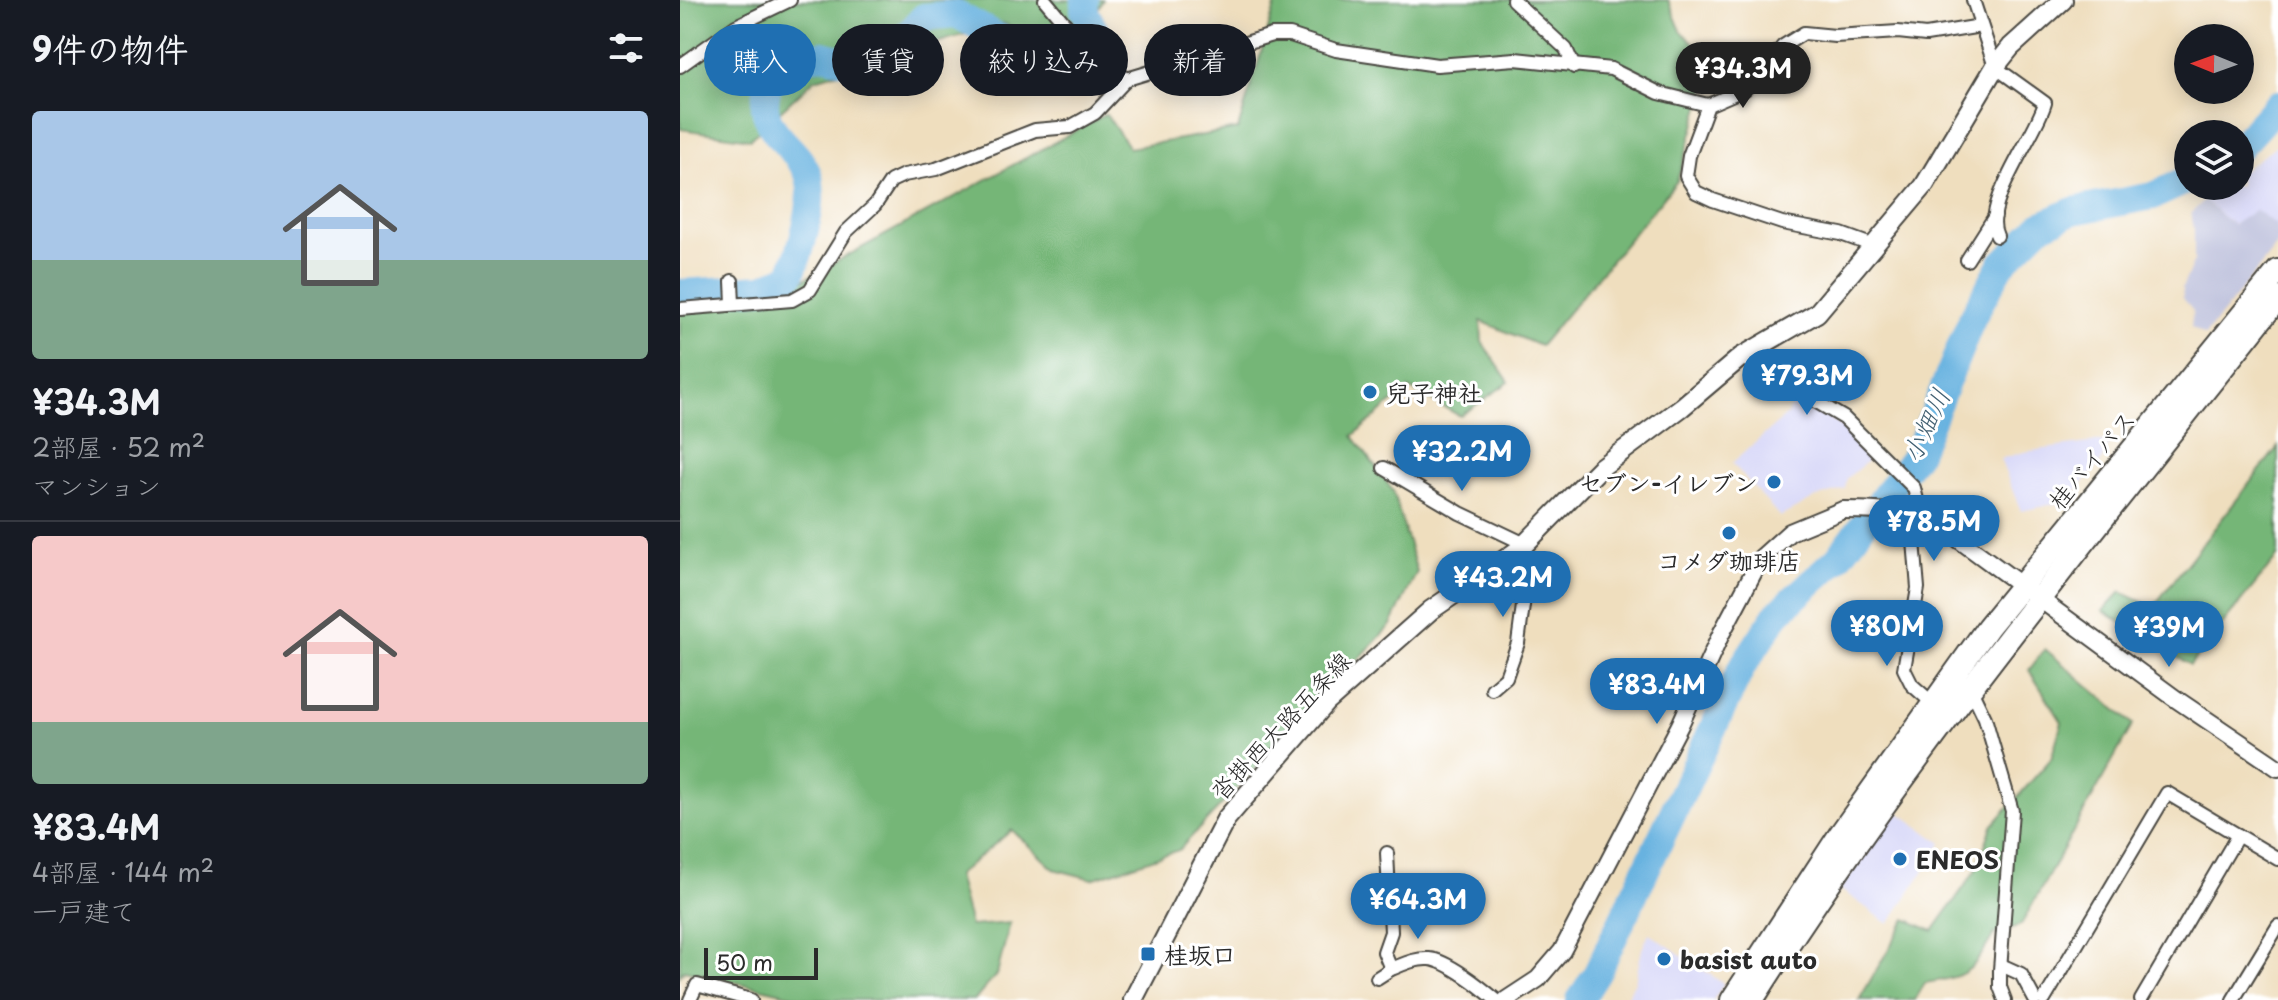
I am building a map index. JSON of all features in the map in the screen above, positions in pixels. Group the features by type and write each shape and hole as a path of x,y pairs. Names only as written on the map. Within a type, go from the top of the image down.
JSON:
{"highway":[{"name":"桂バイパス","path":"1732,1000 1839,836 1940,710 1971,689 2031,593 2278,271"},
{"name":"桂バイパス","path":"1752,1000 1940,710 1988,627 2031,593 2278,298"}],"main road":[{"name":"沓掛西大路五条線","path":"1133,1000 1220,830 1258,780 1326,703 1431,610 1523,546 1600,468 1682,407 1741,357 1817,313 1924,186 1995,67 2011,47 2063,0"}],"street":[{"path":"680,66 736,26 790,0"},
{"path":"1045,0 1065,24"},
{"path":"1513,0 1566,49 1574,67"},
{"path":"1973,0 1995,67 2045,103 2039,122 1997,197 1994,230 1997,236"},
{"path":"1128,79 1272,35 1290,35 1336,50 1437,65 1515,59 1611,69 1659,93 1708,105 1745,89 1783,46 1804,33 1835,36 1898,32 1926,35 1981,26"},
{"path":"680,309 792,300 810,290 846,232 875,205 891,181 904,175 936,169 1035,130 1070,127 1095,113 1111,96"},
{"path":"1708,105 1689,156 1686,176 1696,192 1782,223 1841,234 1874,246"},
{"path":"1967,260 1968,244 1996,215"},
{"path":"732,281 733,303"},
{"path":"1741,357 1844,418 1914,488 1917,500 1914,541 1918,588 1904,669 1912,685 1940,710"},
{"path":"1384,468 1523,546 1527,562 1526,583 1518,643 1506,677 1492,689"},
{"path":"1506,1000 1538,979 1562,951 1680,725 1721,634 1761,558 1790,532 1843,510 1891,511 1931,521 2176,699 2278,768"},
{"path":"1971,689 1985,718 2012,811 2000,987 2005,1000"},
{"path":"2044,1000 2167,793 2278,859"},
{"path":"2141,1000 2238,835"},
{"path":"1387,853 1391,932 1384,952 1391,969"},
{"path":"2233,1000 2278,926"},
{"path":"1377,978 1418,959 1434,959 1496,1000"},
{"path":"2001,965 2021,974 2035,1000"},
{"path":"690,1000 697,985 751,1000"}],"shaded area":[{"path":"2278,144 2278,226 2255,211 2233,225 2204,201 2254,200 2254,162"},
{"path":"2204,201 2233,225 2255,210 2278,226 2278,244 2205,335 2191,327 2193,311 2183,298 2182,288 2194,261 2191,213"},
{"path":"1793,399 1824,414 1847,431 1871,458 1847,478 1845,489 1815,498 1780,517 1732,463 1787,415"},
{"path":"2103,441 2109,444 2101,462 2063,506 2059,503 2021,511 2000,459 2024,452"},
{"path":"1897,811 1942,843 1889,924 1840,889"},
{"name":"basist auto","path":"1649,933 1724,984 1713,1000 1625,1000 1635,982"}],"green space":[{"path":"680,0 1103,0 1089,24 960,24 960,36 944,41 944,24 832,24 832,74 816,79 816,24 704,24 704,96 797,96 750,139 680,129"},
{"path":"1277,0 1668,0 1681,31 1714,62 1677,181 1540,346 1481,321 1482,342 1509,382 1460,416 1409,388 1353,436 1393,491 1417,572 1391,625 1179,850 1092,879 1054,869 1012,830 957,875 970,926 1010,923 997,974 975,1000 812,1000 684,970 680,976 680,299 783,291 1106,114 1129,148 1238,129 1248,96 1256,96 1256,69"},
{"path":"2278,447 2278,556 2190,665 2103,611 2121,592 2153,607"},
{"path":"2045,649 2133,724 2021,925 1994,934 1974,965 1960,975 1925,983 1915,1000 1859,1000 1906,919 1933,931 1976,870 1992,826 2051,759 2062,722 2029,670"}],"waterway":[{"path":"680,293 763,288 790,276 794,267 806,226 810,184 798,157 778,135 768,118 765,104 771,71 791,59 823,55 847,61 892,52 924,17 956,14 1051,66 1080,67 1094,56 1100,41 1084,10 1085,0"},
{"name":"小畑川","path":"2254,131 2278,104"},
{"name":"小畑川","path":"1580,1000 1597,973 1742,667 1777,614 1838,558 1918,452 1973,316 2002,264 2040,226 2073,211 2153,196 2174,186"}],"place":[{"name":"兒子神社","path":"1370,392"},
{"name":"セブン-イレブン","path":"1774,482"},
{"name":"コメダ珈琲店","path":"1729,533"},
{"name":"ENEOS","path":"1900,859"},
{"name":"桂坂口","path":"1148,954"},
{"name":"basist auto","path":"1664,959"}]}
